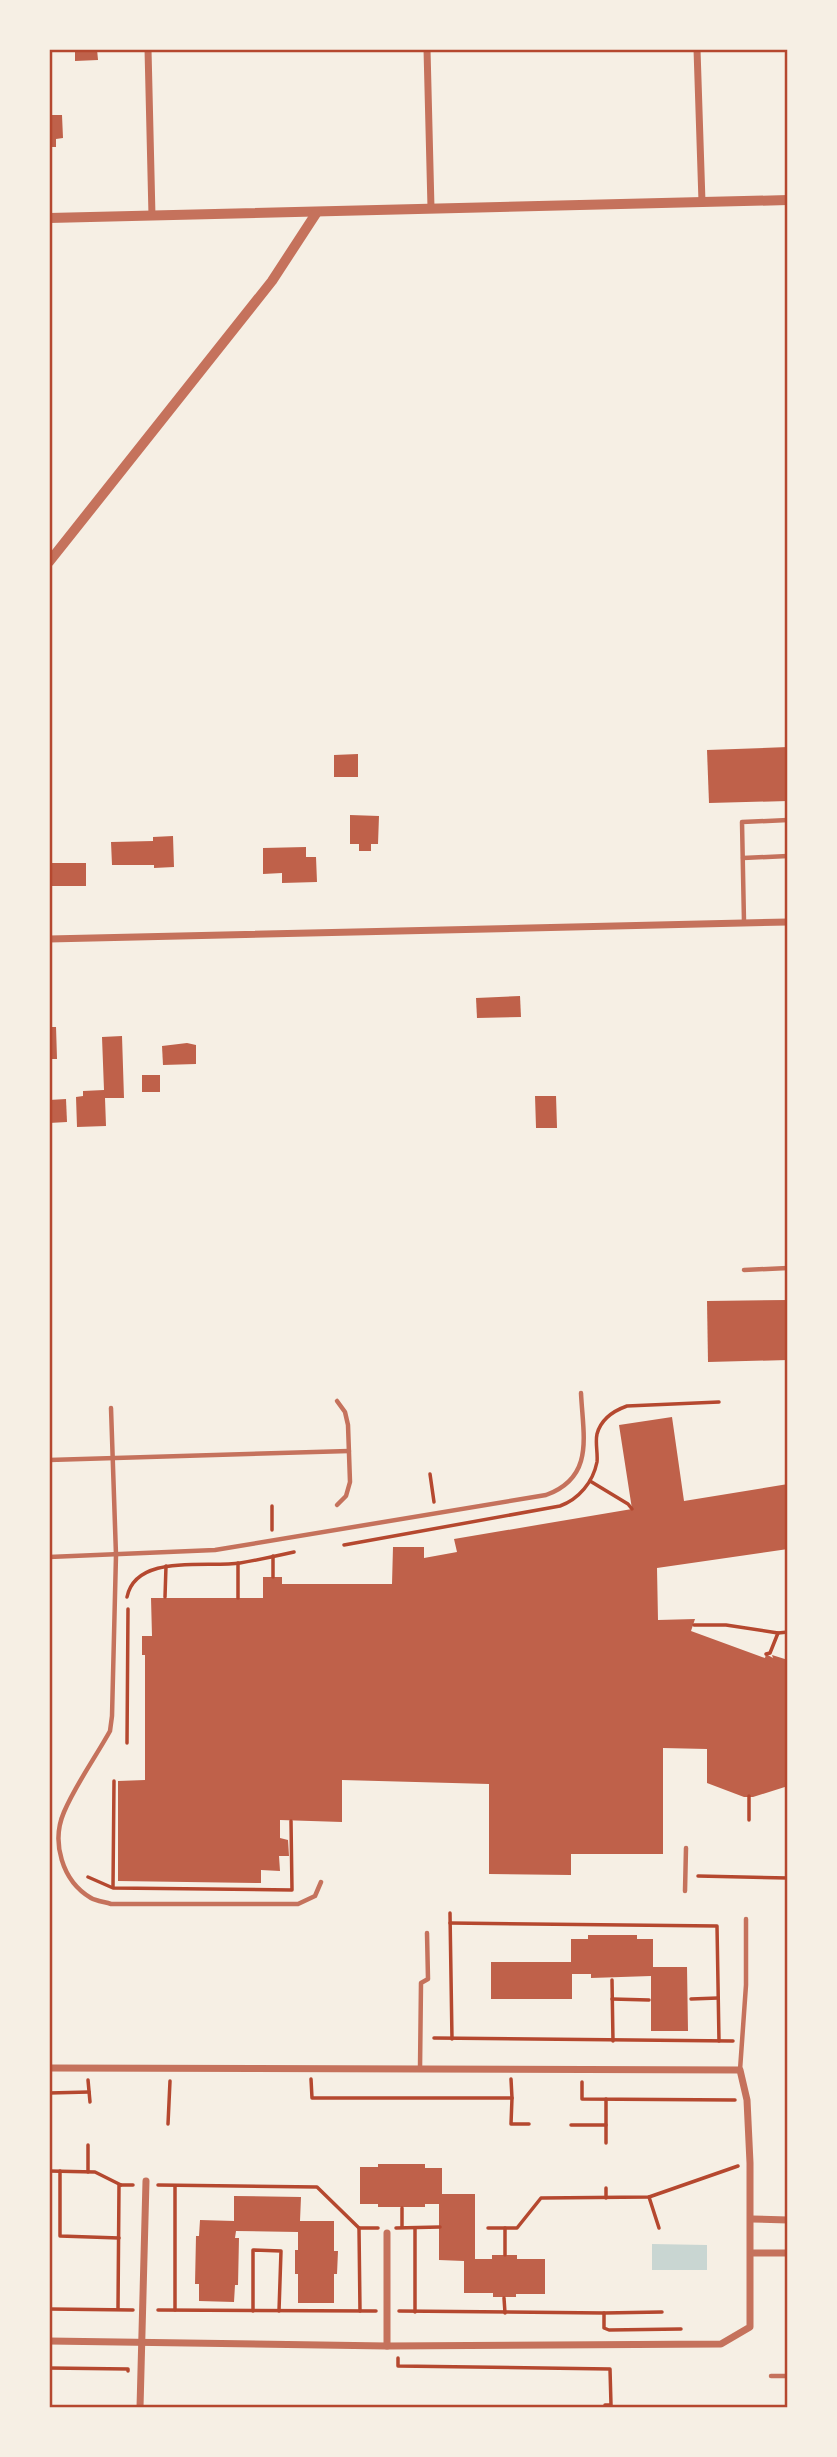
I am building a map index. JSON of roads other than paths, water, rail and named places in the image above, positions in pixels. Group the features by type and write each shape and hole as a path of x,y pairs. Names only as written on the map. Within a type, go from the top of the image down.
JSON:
{"street":[{"path":"148,49 152,216"},
{"path":"427,49 431,208"},
{"path":"697,49 702,202"},
{"path":"49,218 788,200"},
{"path":"49,562 272,281 317,212"},
{"path":"49,939 788,922"},
{"path":"49,2068 740,2070 747,2100 752,2219 750,2327 721,2344 387,2346 142,2341 49,2342"},
{"path":"140,2408 146,2181"},
{"path":"752,2219 788,2220"},
{"path":"387,2233 387,2346"},
{"path":"752,2253 788,2252"}],"lane":[{"path":"744,923 743,822 788,820"},
{"path":"743,858 788,856"},
{"path":"744,1270 788,1268"},
{"path":"49,1557 215,1550 546,1495 560,1490 575,1477 584,1460 581,1393"},
{"path":"337,1401 345,1412 349,1451 348,1489 346,1496 337,1505"},
{"path":"111,1408 116,1555 111,1724 110,1731 64,1813 59,1843 67,1874 91,1899 111,1904 298,1904 315,1896 321,1882"},
{"path":"49,1460 349,1451"},
{"path":"685,1891 686,1848"},
{"path":"740,2070 746,1984 746,1919"},
{"path":"420,2070 421,1983 428,1979 427,1933"},
{"path":"771,2376 788,2376"}]}
